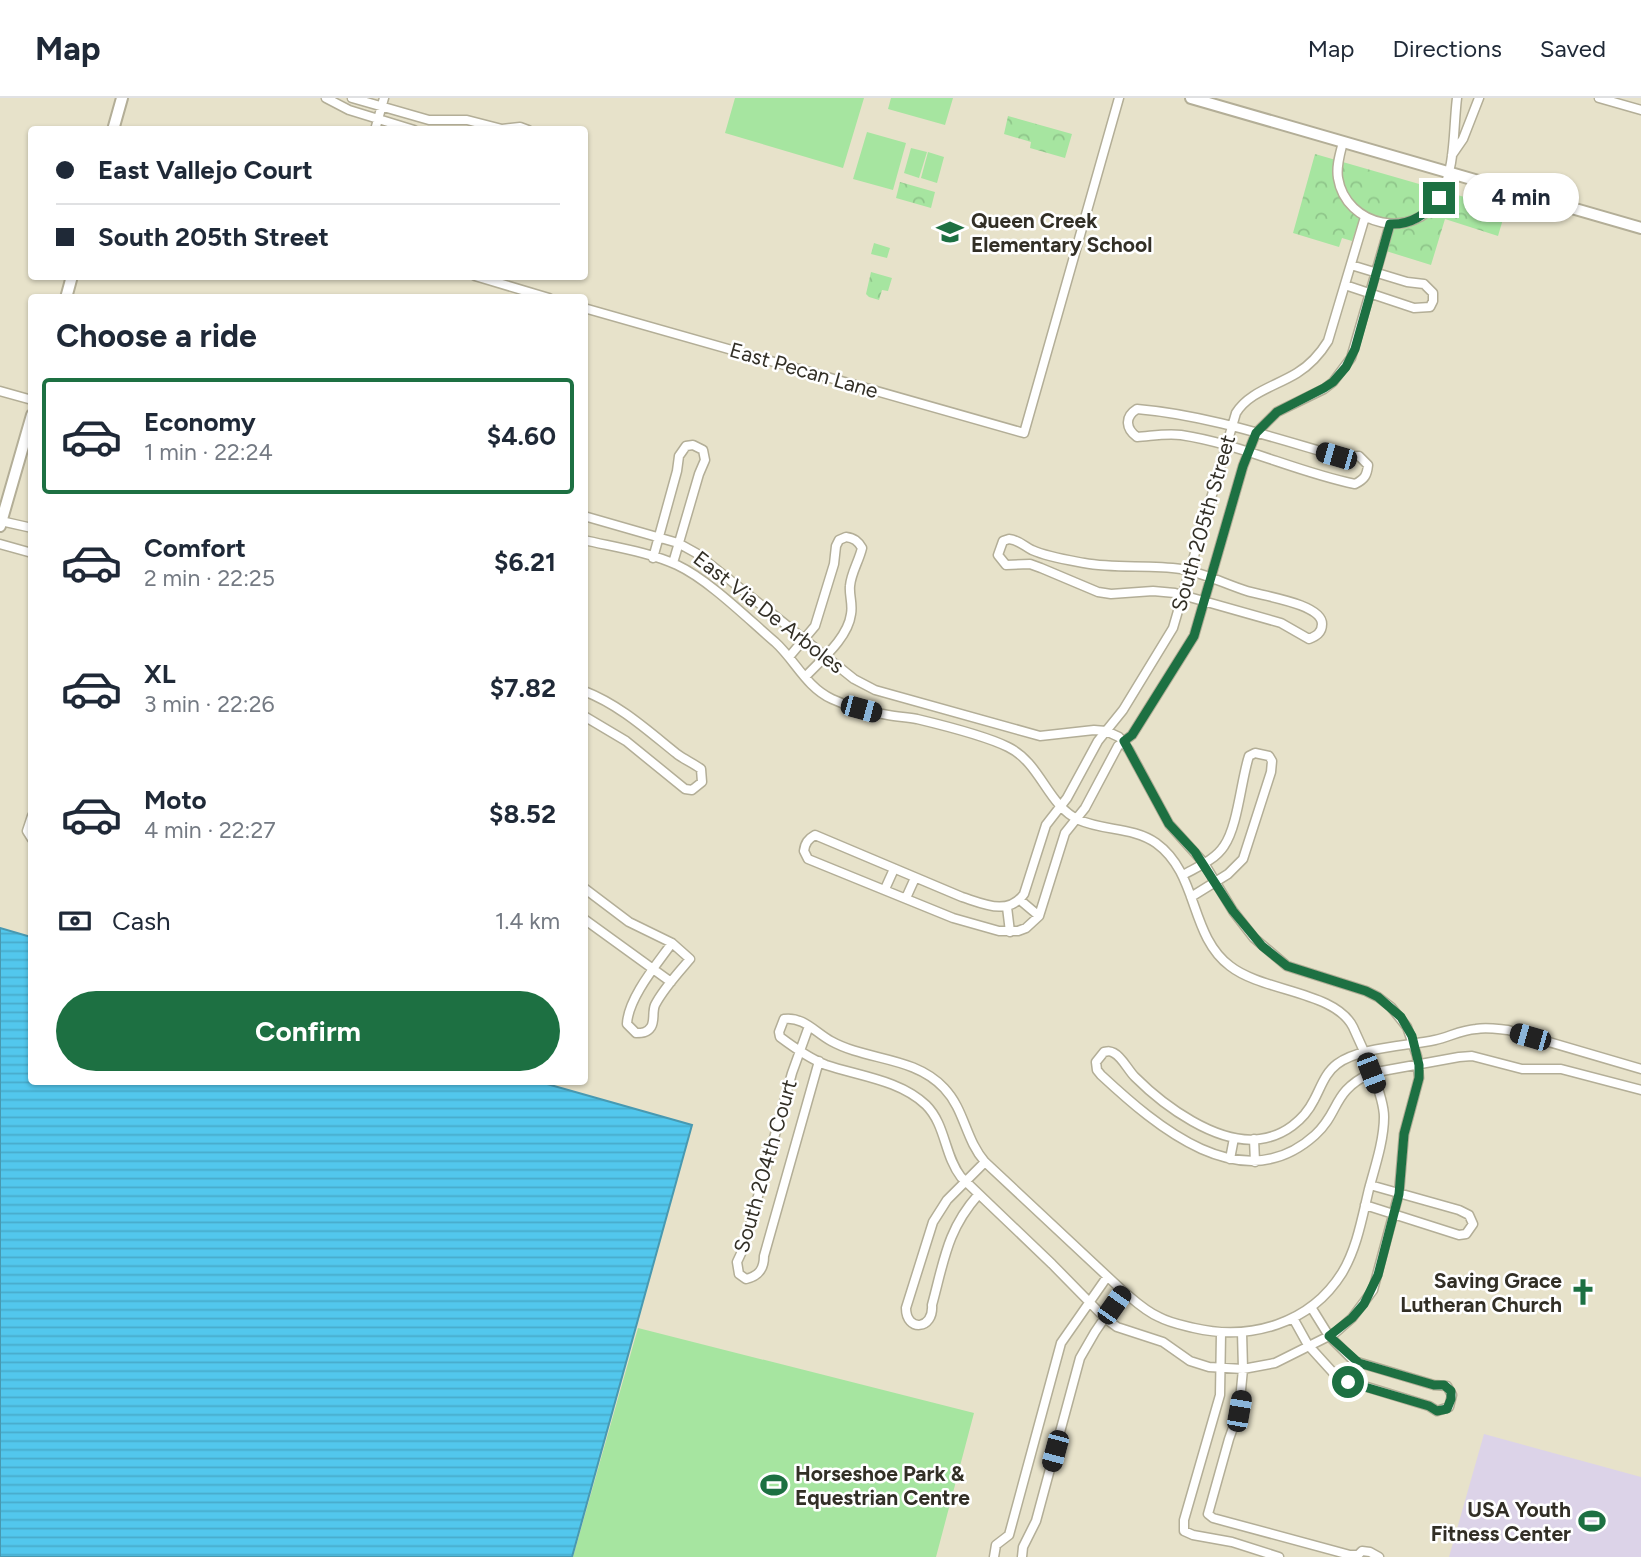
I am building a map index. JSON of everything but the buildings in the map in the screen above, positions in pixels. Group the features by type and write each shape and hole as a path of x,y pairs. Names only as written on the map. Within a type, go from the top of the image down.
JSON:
{"main road":[{"path":"114,126 122,98"},
{"path":"1191,98 1641,228"},
{"path":"1,523 28,429"}],"street":[{"path":"326,98 401,126"},
{"path":"352,98 383,102 429,120 467,120 490,126"},
{"name":"East Pecan Lane","path":"588,309 1024,433 1119,98"},
{"path":"1343,142 1337,164 1338,181 1349,204 1365,217 1390,224 1404,223 1423,215 1439,198 1449,174 1457,98"},
{"path":"1452,155 1463,139 1479,98"},
{"path":"1599,98 1641,110"},
{"path":"376,126 383,102"},
{"path":"455,119 456,126"},
{"name":"South 205th Street","path":"1020,900 1042,831 1067,798 1105,731 1123,710 1168,638 1183,596 1224,446 1236,413 1245,401 1296,374 1318,355 1328,341 1365,217"},
{"name":"South 205th Street","path":"1039,916 1065,833 1085,808 1118,746 1132,735 1189,644 1205,602 1248,451 1256,433 1277,412 1324,388 1346,367 1355,349 1390,224"},
{"path":"1345,285 1414,308 1430,307 1433,301 1433,293 1424,284 1351,265"},
{"path":"488,280 536,294"},
{"path":"0,391 28,399"},
{"path":"1137,410 1173,412 1256,433 1341,457 1359,456 1367,465 1367,474 1355,484 1248,451 1179,435 1137,437 1132,434 1127,423 1132,413 1137,410"},
{"path":"653,558 681,450 687,446 698,447 703,450 705,460 673,563"},
{"name":"East Via De Arboles","path":"588,517 678,543 708,561 804,640 854,678 875,690 1024,733 1054,736 1105,731"},
{"path":"1,523 28,527"},
{"path":"789,656 804,640 818,617 839,540 853,538 862,548 850,584 852,613 846,629 826,656 805,677"},
{"path":"1016,539 1036,552 1070,561 1189,571 1211,578 1315,612 1323,623 1318,636 1309,639 1281,623 1165,591 1111,594 1098,592 1041,568 1006,565 998,555 1003,541 1016,539"},
{"name":"East Via De Arboles","path":"588,541 673,563 706,584 789,656 822,693 845,704 878,713 918,719 1008,747 1027,760 1059,806 1077,819 1144,836 1166,852 1184,875 1203,931 1226,963 1249,978 1318,1001 1343,1014 1351,1023 1383,1106 1384,1118 1365,1205"},
{"path":"0,544 28,552"},
{"path":"588,693 619,708 701,769 702,782 692,790 685,789 626,741 588,718"},
{"path":"1105,731 1124,741 1169,824 1204,863 1249,932 1275,958 1299,971 1350,985 1378,997 1401,1017 1415,1044 1419,1078 1404,1134 1399,1194 1394,1213 1373,1290 1352,1318 1329,1336 1275,1363 1243,1369 1220,1368 1190,1360 1163,1342 1116,1327 965,1181 952,1165 942,1130 926,1105 914,1096 878,1079 818,1061 780,1037 780,1024 784,1019 790,1018 840,1045 894,1061 930,1076 954,1101 971,1143 985,1161 1107,1277 1146,1310 1161,1319 1221,1333 1267,1328 1293,1318 1311,1307 1345,1268 1358,1236 1365,1205 1394,1213 1459,1235 1466,1234 1473,1224 1465,1212 1399,1194 1370,1185"},
{"path":"1184,875 1217,854 1227,840 1249,757 1255,753 1269,756 1272,761 1271,772 1246,852 1237,866 1216,883 1191,897"},
{"path":"815,835 962,897 999,908 1020,900 1039,916 1027,928 1010,932 953,918 808,859 804,851 805,844 815,835"},
{"path":"885,889 894,869"},
{"path":"906,898 915,877"},
{"path":"588,891 629,922 672,943 690,959 655,1006 653,1024 649,1030 636,1033 627,1024 627,1017 639,992 672,943"},
{"path":"1007,907 1010,932"},
{"path":"588,922 671,982"},
{"name":"South 204th Court","path":"809,1026 792,1073 744,1247 737,1262 739,1274 746,1279 753,1278 763,1268 764,1255 818,1061"},
{"path":"1641,1069 1492,1028 1466,1030 1438,1040 1363,1053 1339,1063 1332,1068 1309,1109 1297,1122 1271,1137 1254,1139 1234,1138 1209,1129 1166,1103 1133,1075 1111,1051 1104,1052 1096,1062 1097,1070 1140,1110 1187,1141 1212,1154 1255,1162 1286,1154 1307,1141 1324,1125 1345,1089 1353,1082 1371,1073 1395,1070 1418,1061 1472,1056 1522,1069 1561,1069 1641,1090"},
{"path":"1230,1159 1234,1138"},
{"path":"1254,1139 1255,1162"},
{"path":"978,1195 964,1211 951,1234 932,1305 933,1314 928,1323 919,1326 911,1323 906,1315 906,1308 933,1222 947,1200 985,1161"},
{"path":"994,1557 996,1545 1009,1535 1061,1343 1107,1277"},
{"path":"1022,1557 1023,1548 1036,1521 1080,1358 1123,1291"},
{"path":"1293,1318 1308,1345 1343,1381 1429,1406 1437,1411 1449,1407 1452,1395 1447,1386 1434,1385 1359,1363 1329,1336 1311,1307"},
{"path":"1242,1332 1243,1369 1239,1411 1208,1514 1213,1518 1350,1555 1357,1555 1362,1551 1379,1557"},
{"path":"1221,1333 1220,1395 1184,1520 1184,1531 1279,1557"}],"shaded area":[{"path":"1484,1434 1641,1477 1641,1557 1449,1557"}],"green space":[{"path":"735,98 864,98 843,168 725,133"},
{"path":"891,98 953,98 945,125 888,109"},
{"path":"1008,116 1072,134 1065,158 1030,148 1031,142 1004,134"},
{"path":"867,132 906,143 893,190 853,179"},
{"path":"911,148 927,152 919,178 904,173"},
{"path":"928,152 944,157 937,183 921,178"},
{"path":"1315,154 1506,209 1498,236 1445,219 1431,265 1386,251 1392,230 1359,221 1352,241 1342,238 1339,247 1293,233"},
{"path":"900,182 935,192 931,208 896,198"},
{"path":"874,243 890,248 887,258 871,254"},
{"path":"871,272 892,278 888,291 882,290 879,300 866,294"},
{"name":"Horseshoe Park & Equestrian Centre","path":"638,1328 974,1413 936,1557 573,1557"}],"water":[{"path":"0,928 28,936 28,1085 551,1085 692,1125 572,1557 0,1557"}],"place":[{"name":"Queen Creek Elementary School","path":"950,232"},
{"name":"Saving Grace Lutheran Church","path":"1583,1292"},
{"name":"Horseshoe Park & Equestrian Centre","path":"774,1485"},
{"name":"USA Youth Fitness Center","path":"1592,1521"}],"route":[{"path":"1348,1382 1429,1406 1437,1411 1447,1409 1451,1399 1451,1391 1444,1385 1434,1385 1354,1361 1329,1336 1352,1318 1364,1304 1378,1275 1399,1194 1404,1134 1419,1078 1415,1044 1401,1017 1378,997 1350,985 1287,966 1262,946 1233,911 1204,863 1169,824 1124,741 1132,735 1194,636 1243,466 1256,433 1277,412 1324,388 1346,367 1355,349 1390,224 1414,220 1423,215 1439,198"}]}
